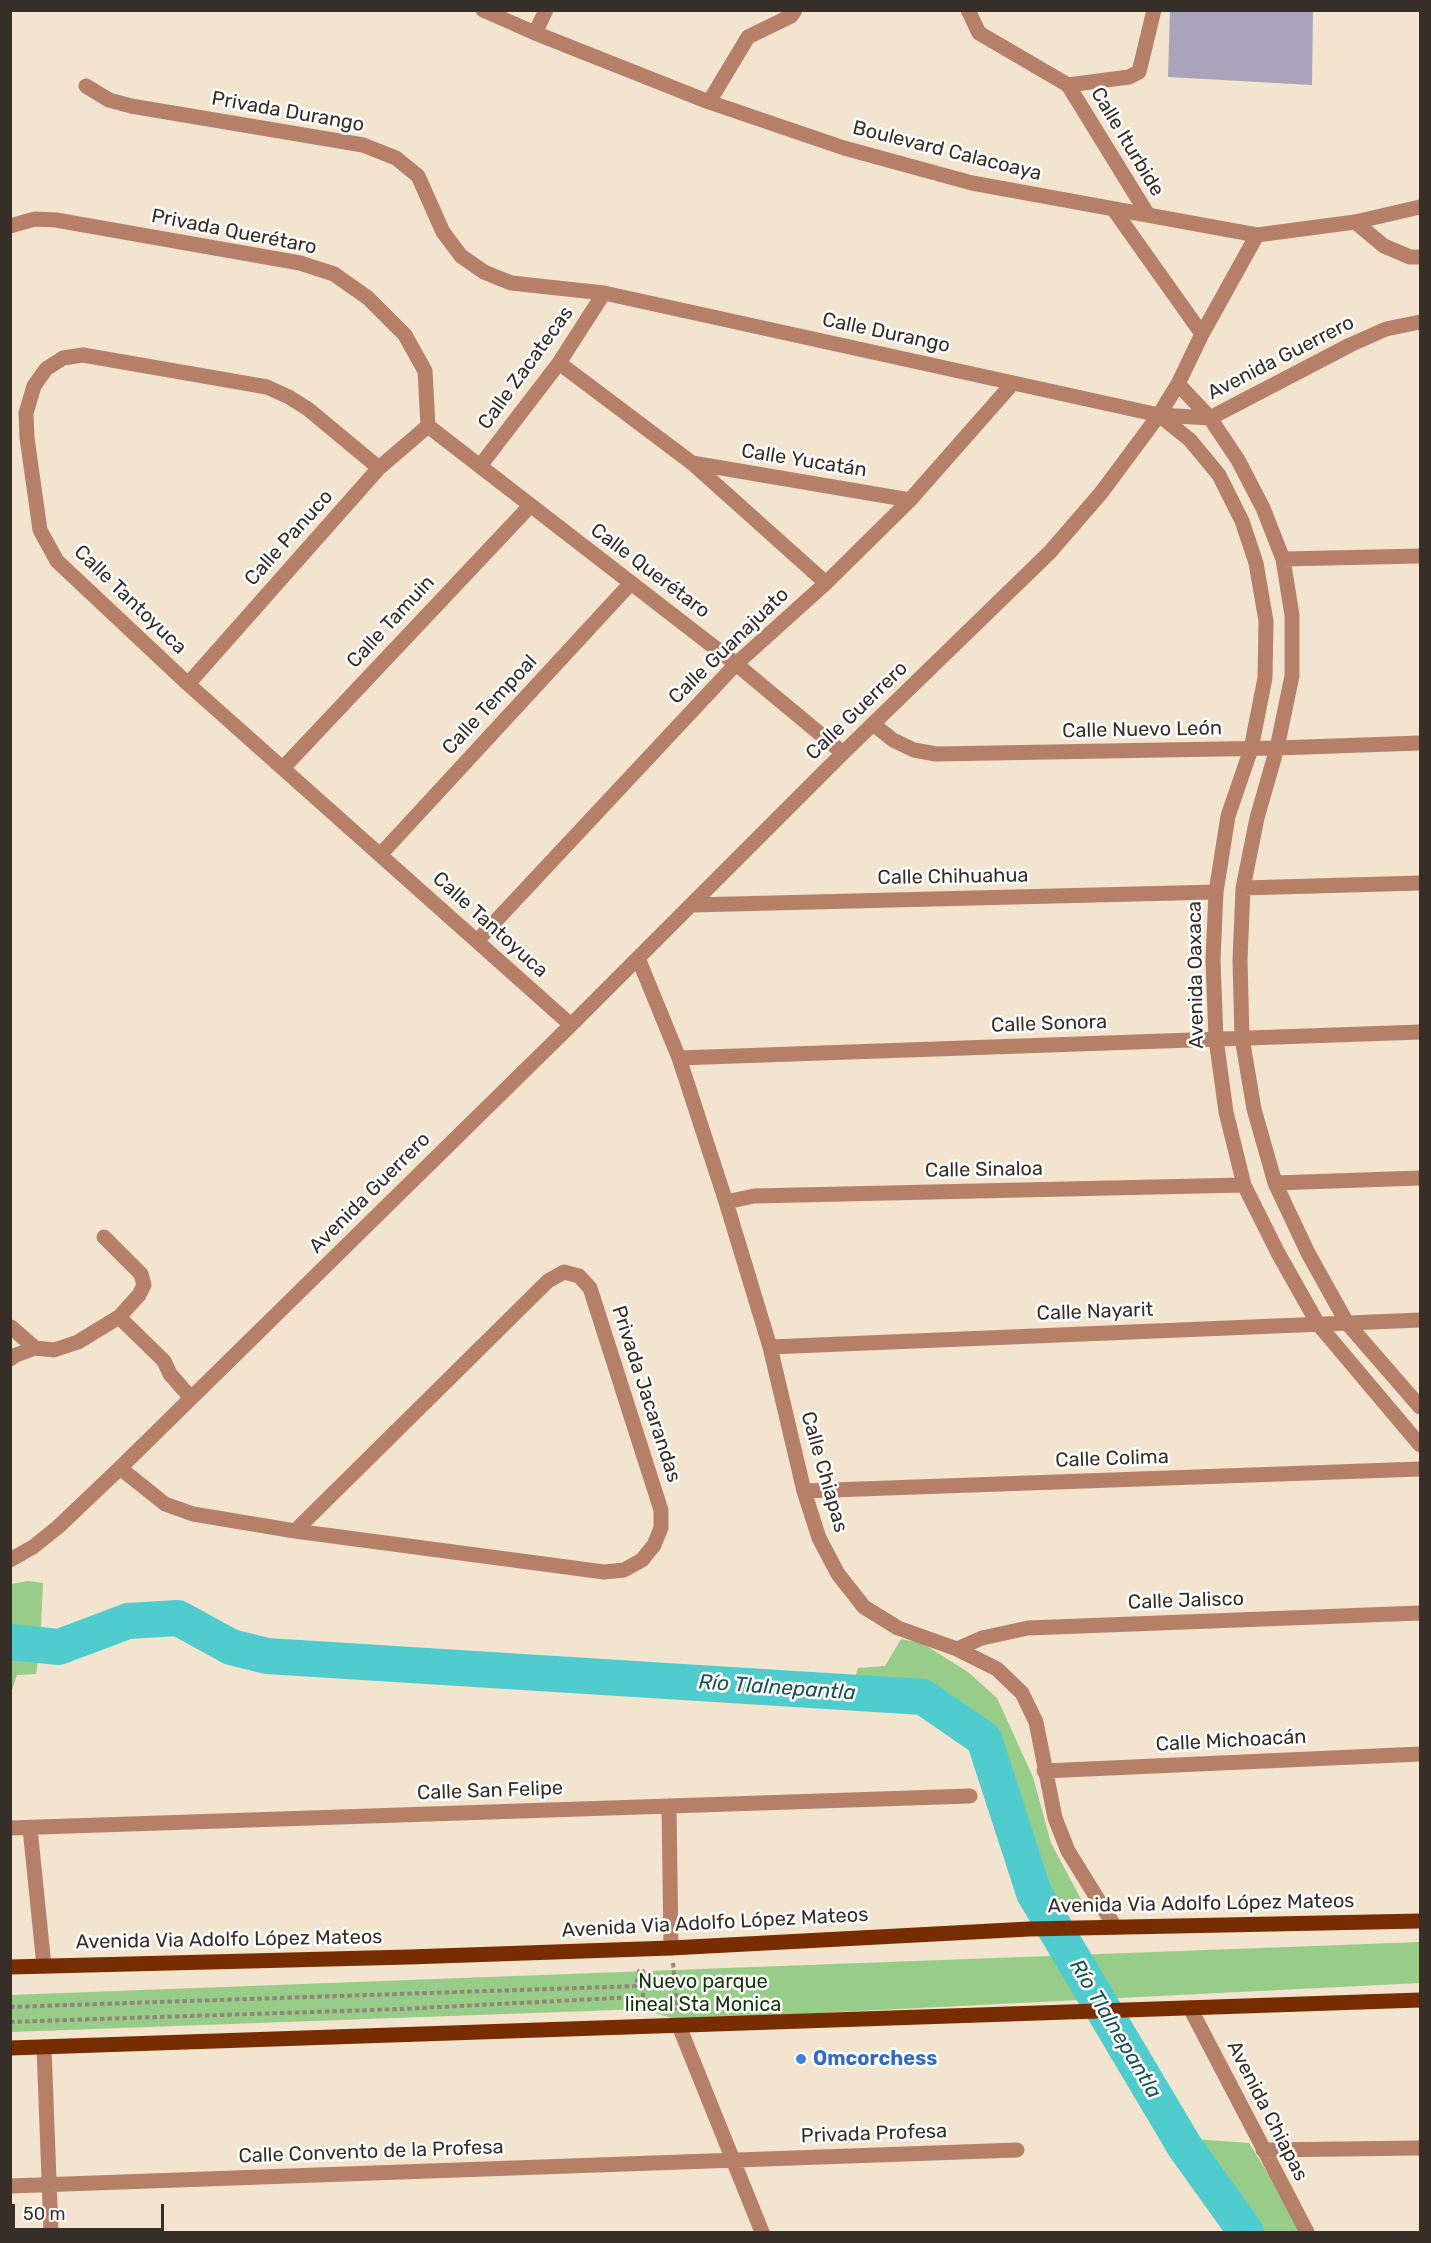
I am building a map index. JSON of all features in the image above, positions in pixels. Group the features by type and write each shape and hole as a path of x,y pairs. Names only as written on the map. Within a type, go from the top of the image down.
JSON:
{"main road":[{"name":"Avenida Via Adolfo López Mateos","path":"10,1967 671,1948 1029,1929 1420,1920"},
{"path":"10,2048 1420,2000"}],"street":[{"name":"Boulevard Calacoaya","path":"483,10 709,102 844,148 961,180 1257,235 1355,222 1420,207"},
{"path":"535,33 546,10"},
{"path":"709,102 748,38 791,16 795,10"},
{"path":"968,10 979,33 1068,85"},
{"name":"Calle Iturbide","path":"1148,215 1068,85 1129,77 1139,72 1154,10"},
{"name":"Privada Durango","path":"86,87 109,100 130,106 363,145 396,158 418,176 442,232 461,256 484,272 511,283 604,293"},
{"path":"1114,210 1202,334"},
{"name":"Privada Querétaro","path":"10,226 35,219 56,220 300,263 334,274 368,298 405,335 425,371 429,426"},
{"path":"1355,222 1384,246 1410,257 1420,257"},
{"name":"Calle Guerrero","path":"571,1025 843,753 1050,552 1101,493 1159,415 1178,384 1202,334 1257,235"},
{"name":"Calle Zacatecas","path":"480,466 559,363 604,293"},
{"name":"Calle Durango","path":"604,293 1159,415"},
{"name":"Avenida Guerrero","path":"1159,415 1210,418 1350,345 1386,329 1420,322"},
{"name":"Calle Tantoyuca","path":"379,468 308,410 289,397 267,387 83,355 63,358 46,369 34,386 26,413 27,438 40,530 57,561 188,684 571,1025"},
{"name":"Calle Yucatán","path":"559,363 692,464 826,583"},
{"name":"Calle Guanajuato","path":"477,941 736,663 826,583 909,500 1013,383"},
{"path":"1178,384 1210,418 1238,460 1263,508 1283,559 1292,615 1292,676 1278,748 1257,818 1243,888 1239,960 1242,1038 1254,1109 1275,1184 1308,1253 1347,1323 1420,1407"},
{"name":"Avenida Oaxaca","path":"1159,415 1190,440 1218,475 1242,521 1256,563 1266,621 1265,678 1251,749 1228,816 1216,892 1212,960 1216,1039 1226,1112 1244,1185 1278,1253 1318,1323 1420,1445"},
{"name":"Calle Querétaro","path":"429,426 736,663 843,753"},
{"name":"Calle Panuco","path":"188,684 379,468 429,426"},
{"name":"Calle Yucatán","path":"692,464 909,500"},
{"name":"Calle Tamuin","path":"283,768 530,506"},
{"path":"1283,559 1420,556"},
{"name":"Calle Tempoal","path":"380,855 631,583"},
{"name":"Calle Nuevo León","path":"873,724 893,741 914,750 936,754 1251,749 1420,743"},
{"path":"1243,888 1420,883"},
{"name":"Calle Chihuahua","path":"692,905 1216,892"},
{"name":"Calle Chiapas","path":"638,958 679,1058 726,1202 770,1347 804,1491 819,1538 838,1574 864,1607 898,1628 957,1649 997,1669 1022,1694 1036,1722 1055,1818 1068,1851 1115,1927"},
{"name":"Avenida Guerrero","path":"10,1560 50,1534 120,1468 571,1025"},
{"name":"Calle Sonora","path":"679,1058 1420,1032"},
{"path":"1275,1184 1420,1178"},
{"name":"Calle Sinaloa","path":"726,1202 754,1196 1244,1185"},
{"path":"10,1359 35,1348 54,1350 78,1342 119,1317 139,1295 144,1285 141,1274 104,1237"},
{"name":"Privada Jacarandas","path":"120,1468 165,1504 193,1514 295,1530 604,1572 624,1569 642,1560 654,1545 661,1528 661,1510 590,1288 579,1276 564,1272 548,1281 295,1530"},
{"path":"119,1317 164,1361 170,1374 195,1394"},
{"name":"Calle Nayarit","path":"770,1347 1420,1320"},
{"path":"11,1328 35,1348"},
{"name":"Calle Colima","path":"804,1491 1420,1469"},
{"name":"Calle Jalisco","path":"957,1649 982,1638 1028,1628 1420,1613"},
{"name":"Calle Michoacán","path":"1044,1771 1420,1754"},
{"name":"Calle San Felipe","path":"10,1828 970,1796"},
{"path":"669,1806 671,1948"},
{"path":"30,1828 44,1966"},
{"name":"Avenida Chiapas","path":"1190,2008 1307,2232"},
{"path":"679,2026 762,2232"},
{"path":"44,2048 51,2232"},
{"path":"1263,2150 1420,2148"},
{"name":"Privada Profesa","path":"732,2160 1017,2150"},
{"name":"Calle Convento de la Profesa","path":"10,2186 732,2160"}],"path":[{"path":"671,1948 679,2026"},
{"path":"10,2007 636,1986 639,1971 644,1971 643,2009 635,1997 401,2009 10,2022"}],"green space":[{"path":"28,1581 43,1583 40,1646 36,1674 17,1675 11,1693 11,1584"},
{"path":"901,1639 922,1643 968,1672 997,1698 1033,1777 1051,1843 1082,1901 1055,1903 1047,1892 989,1727 938,1692 855,1677 858,1668 885,1666"},
{"name":"Nuevo parque lineal Sta Monica","path":"1420,1942 1420,1983 678,2020 643,2009 11,2032 10,1995"},
{"path":"1195,2139 1249,2143 1304,2232 1259,2232"}],"building":[{"path":"1170,10 1313,10 1312,85 1168,77"}],"waterway":[{"name":"Río Tlalnepantla","path":"10,1642 59,1647 128,1621 178,1618 231,1647 267,1656 923,1697 984,1739 1034,1893 1185,2147 1246,2232"}],"place":[{"name":"Omcorchess","path":"801,2059"}]}
